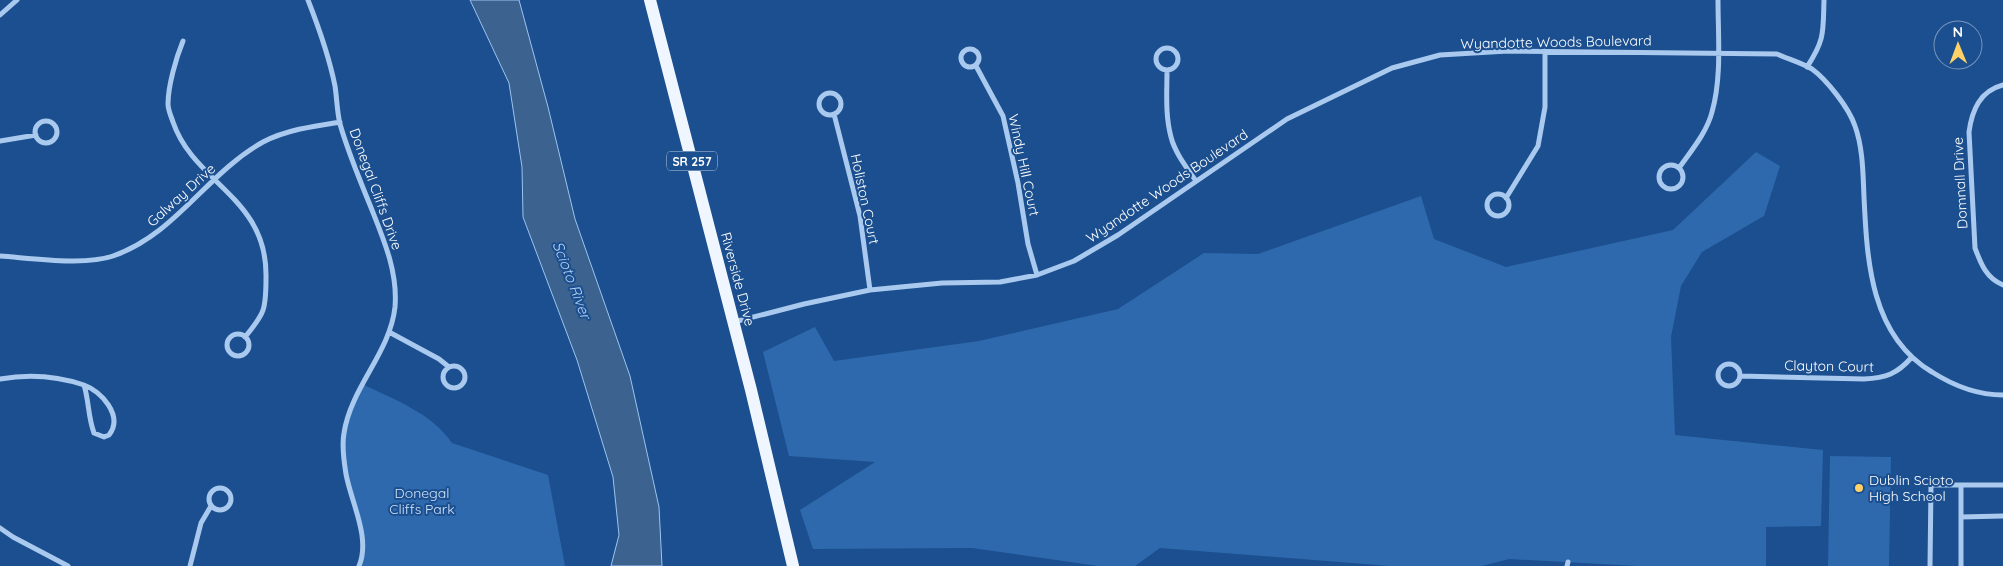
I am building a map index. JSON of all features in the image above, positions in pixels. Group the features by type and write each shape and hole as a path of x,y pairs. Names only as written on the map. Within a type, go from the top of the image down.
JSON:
{"main road":[{"name":"Riverside Drive","path":"650,0 734,322 793,566"}],"street":[{"path":"0,15 17,0"},
{"name":"Donegal Cliffs Drive","path":"308,0 326,47 335,86 340,122 352,162 388,248 395,290 395,307 389,332 356,395 344,433 346,473 361,534 362,557 359,566"},
{"path":"1679,168 1698,140 1712,112 1717,82 1718,0"},
{"path":"1807,67 1819,49 1823,36 1824,0"},
{"path":"183,41 176,58 168,105 175,128 186,148 232,196 252,221 262,243 266,267 265,309 258,322 245,337"},
{"path":"1169,48 1175,52 1178,62 1173,68 1166,70 1160,67 1156,58 1162,49 1169,48"},
{"name":"Wyandotte Woods Boulevard","path":"734,322 870,290 942,283 1000,282 1037,275 1074,261 1096,248 1287,119 1392,68 1440,55 1508,51 1777,54 1812,69 1835,92 1855,125 1863,161 1865,216 1873,288 1890,331 1912,357 1925,368 1952,384 1986,395 2003,395"},
{"path":"1506,198 1538,146 1545,107 1545,51"},
{"name":"Windy Hill Court","path":"976,66 1003,116 1018,183 1028,244 1037,275"},
{"path":"1166,70 1171,138 1196,181"},
{"name":"Domnall Drive","path":"2003,85 1983,95 1971,118 1969,132 1976,248 1980,263 1988,275 2003,285"},
{"name":"Holiston Court","path":"826,94 834,94 841,102 840,109 834,114 824,114 820,108 821,98 826,94"},
{"name":"Holiston Court","path":"834,114 860,216 870,290"},
{"path":"41,122 52,122 56,128 56,138 50,142 40,141 36,136 36,128 41,122"},
{"name":"Galway Drive","path":"0,256 78,261 112,257 142,243 168,225 231,164 264,142 299,129 340,122"},
{"path":"0,141 36,136"},
{"path":"1671,165 1679,168 1683,178 1680,185 1670,190 1663,186 1659,175 1663,168 1671,165"},
{"path":"1500,194 1506,198 1510,204 1506,214 1499,216 1490,212 1487,205 1493,196 1500,194"},
{"path":"389,332 440,359 449,367 457,366 463,370 465,381 460,387 450,388 445,383 443,376 449,367"},
{"path":"238,334 245,337 249,343 246,353 237,356 230,353 227,343 231,337 238,334"},
{"name":"Clayton Court","path":"1740,376 1884,378 1912,357"},
{"name":"Clayton Court","path":"1732,365 1738,369 1740,376 1734,384 1728,386 1721,383 1718,373 1722,367 1732,365"},
{"path":"0,379 16,376 63,378 84,385 92,388 105,398 111,413 113,425 109,434 104,436 94,433 84,385"},
{"path":"1930,566 1931,485 2003,485"},
{"path":"1961,485 1961,566"},
{"path":"190,566 201,523 211,506 209,497 213,491 219,488 229,493 231,500 228,507 218,510 211,506"},
{"path":"1961,516 2003,516"},
{"path":"0,528 13,537 68,566"}],"green space":[{"path":"1756,152 1780,166 1764,216 1702,252 1681,286 1671,337 1675,435 1823,450 1821,526 1766,527 1766,566 1637,566 1509,559 1482,566 1390,566 1160,548 1135,566 1098,566 972,548 813,549 800,510 875,462 789,456 763,352 815,327 834,361 979,341 1118,309 1204,253 1258,254 1421,196 1434,239 1506,267 1673,230"},
{"name":"Donegal Cliffs Park","path":"362,384 399,401 423,415 444,432 452,443 548,475 565,566 361,566 361,534 346,473 344,433"},
{"name":"Dublin Scioto High School","path":"1830,456 1891,457 1889,566 1828,566"}],"water":[{"name":"Scioto River","path":"470,0 519,0 548,107 575,219 630,376 659,507 662,566 611,566 619,535 613,477 577,360 523,217 522,167 509,83"}],"place":[{"name":"Dublin Scioto High School","path":"1859,488"}]}
